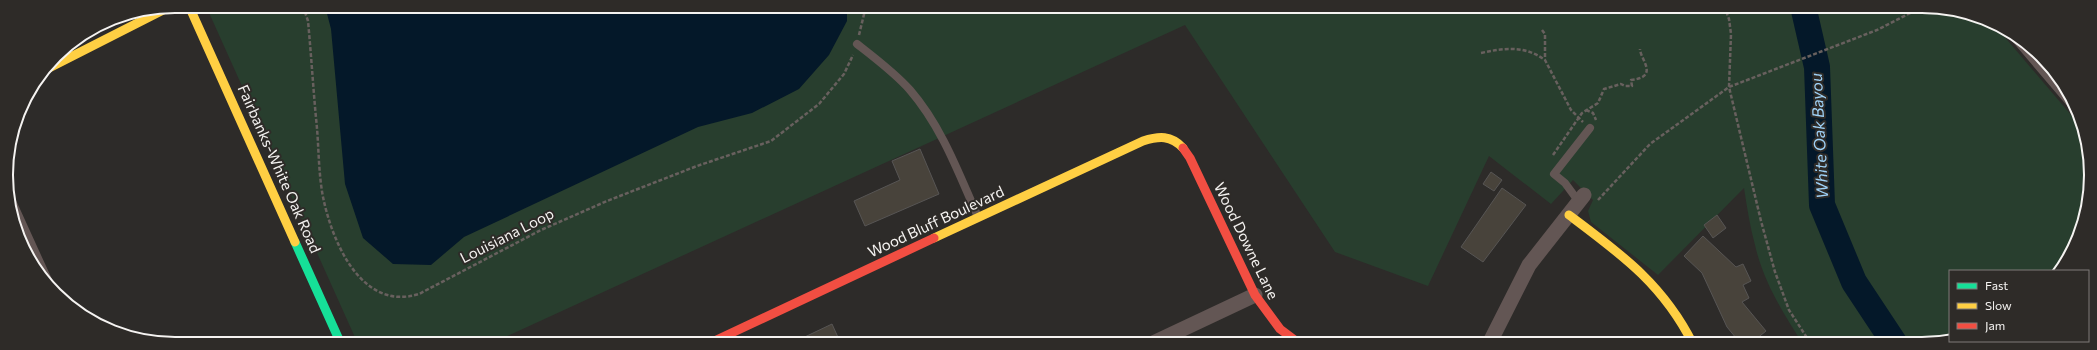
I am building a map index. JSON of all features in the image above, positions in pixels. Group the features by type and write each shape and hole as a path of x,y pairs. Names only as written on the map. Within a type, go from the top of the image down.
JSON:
{"street":[{"name":"Fairbanks-White Oak Road","path":"192,13 338,337"},
{"path":"56,64 156,14"},
{"name":"Wood Bluff Boulevard","path":"723,337 1143,141 1158,136 1169,137 1178,142"},
{"name":"Wood Downe Lane","path":"1178,142 1190,158 1255,295 1280,329 1291,337"},
{"path":"1492,337 1529,264 1581,199"},
{"path":"1569,215 1621,254 1655,287 1671,304 1689,337"},
{"path":"1166,337 1255,295"}],"lane":[{"path":"857,44 898,78 920,102 940,134 979,218"},
{"path":"2022,47 2062,93"},
{"path":"1581,199 1554,174 1590,128"},
{"path":"19,216 44,270"}],"path":[{"name":"Louisiana Loop","path":"305,13 308,21 323,195 332,230 344,256 359,277 380,292 399,297 409,297 430,289 541,230 607,201 697,166 771,141 803,118 831,91 844,74 857,44 864,13"},
{"path":"1727,13 1731,34 1729,87 1775,272 1789,310 1806,337"},
{"path":"1581,199 1589,206 1593,206 1650,144 1729,87 1877,30 1909,13"},
{"path":"1542,30 1545,34 1545,60"},
{"path":"1481,53 1520,48 1533,52 1545,60 1578,118 1590,128 1596,119 1593,113 1586,110"},
{"path":"1549,161 1578,118 1586,110 1598,103 1606,87 1621,84 1628,87 1632,86 1631,80 1641,78 1646,68 1645,59 1639,50 1640,49"}],"green space":[{"path":"209,13 1933,13 1954,16 1984,25 2003,35 2073,118 2083,154 2084,186 2081,207 2072,237 2054,270 1949,270 1949,335 1933,337 1799,337 1781,309 1763,271 1752,231 1744,188 1658,275 1591,222 1588,211 1593,200 1573,180 1551,204 1489,156 1428,286 1335,252 1185,25 505,337 355,337"}],"water":[{"path":"327,13 847,13 847,21 829,55 799,89 752,113 698,127 464,237 431,265 393,264 363,238 345,184 331,29"}],"building":[{"path":"920,149 939,194 865,226 854,201 900,180 892,161"},
{"path":"1491,172 1502,180 1494,191 1483,184"},
{"path":"1502,188 1526,205 1483,262 1461,247"},
{"path":"1717,215 1726,228 1713,238 1704,225"},
{"path":"1703,236 1736,267 1743,264 1751,281 1743,285 1749,298 1742,302 1766,331 1759,337 1735,337 1727,327 1702,273 1684,256"},
{"path":"832,324 838,337 805,337"}],"waterway":[{"name":"White Oak Bayou","path":"1805,13 1817,67 1822,205 1854,282 1890,337"}],"traffic: fast":[{"path":"295,242 338,337"}],"traffic: slow":[{"path":"192,13 295,242"},
{"path":"56,64 156,14"},
{"path":"934,238 1143,141 1154,138 1164,138 1174,141 1183,148"},
{"path":"1569,215 1623,257 1654,287 1668,304 1689,337"}],"traffic: jam":[{"path":"1183,148 1190,158 1255,295 1280,329 1291,337"},
{"path":"723,337 934,238"}]}
